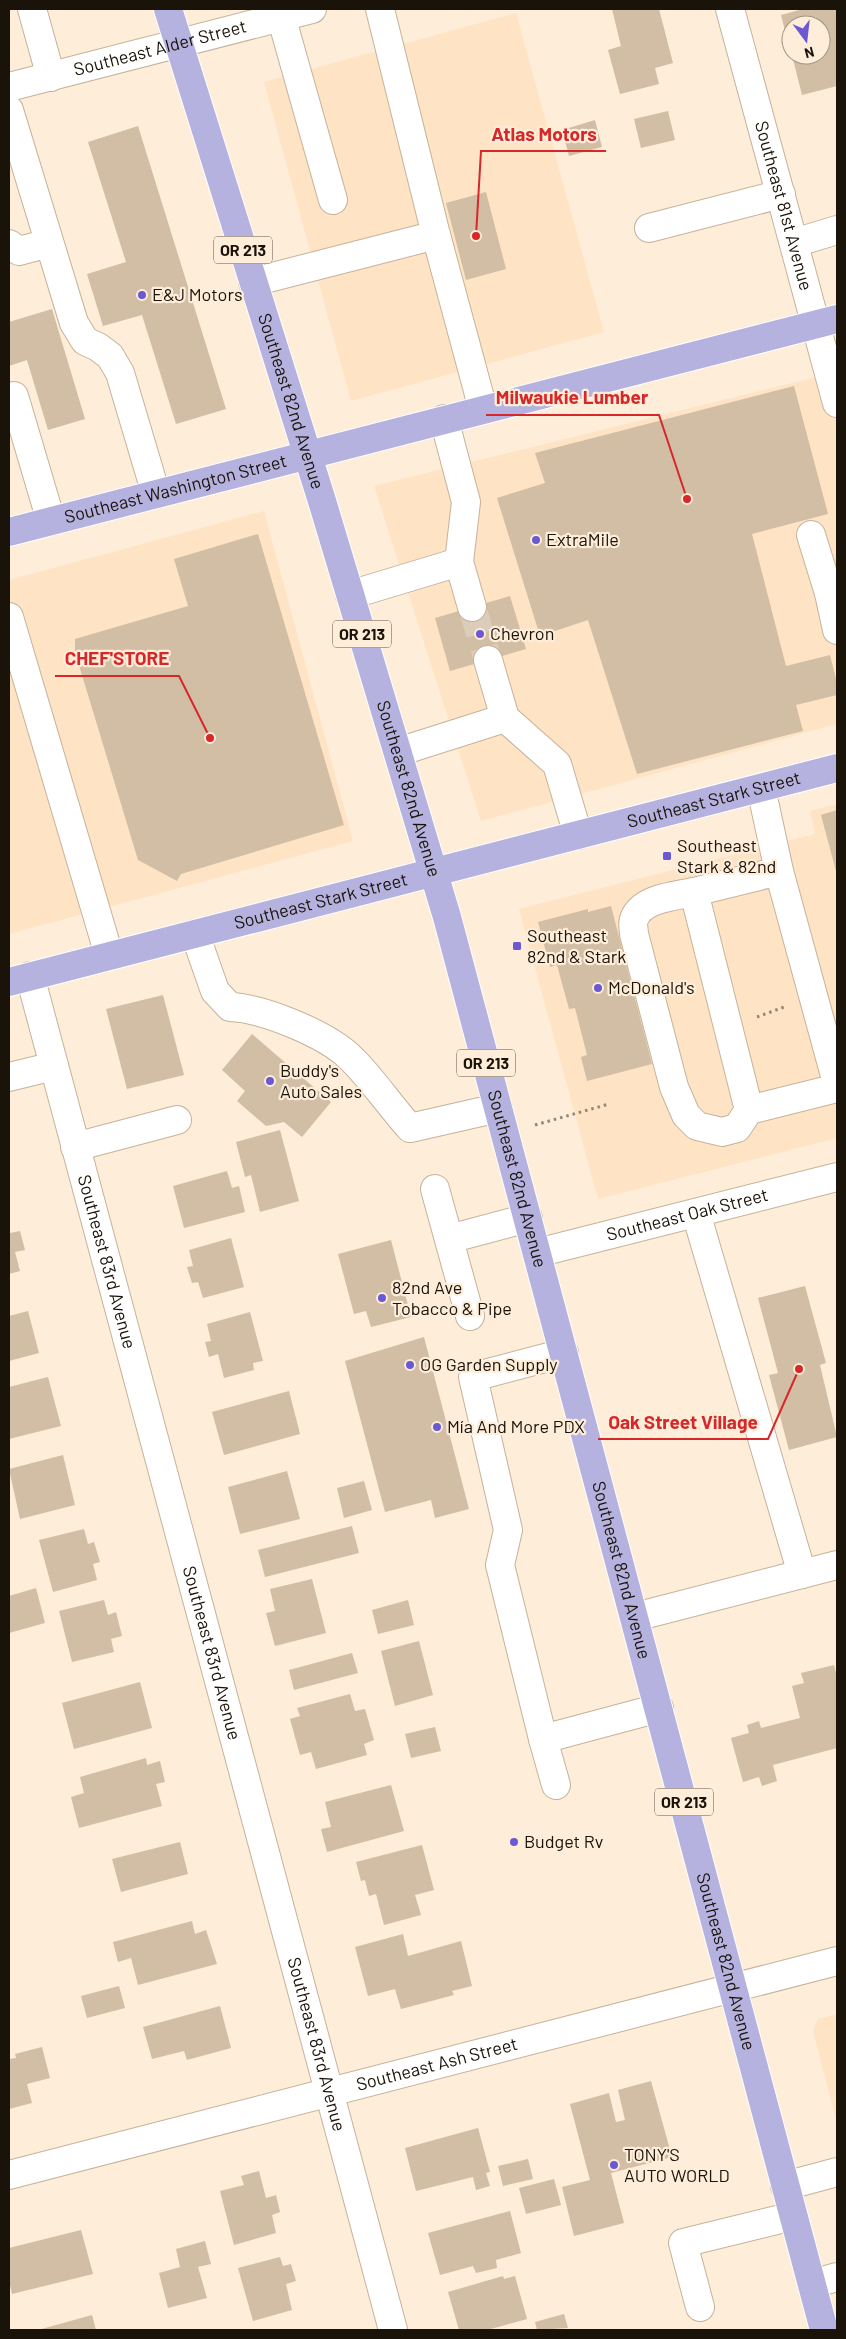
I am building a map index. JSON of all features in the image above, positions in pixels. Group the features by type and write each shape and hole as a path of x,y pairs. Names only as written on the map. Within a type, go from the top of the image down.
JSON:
{"main road":[{"name":"Southeast 82nd Avenue","path":"168,9 308,456 434,872 538,1253 793,2216 825,2281 824,2330"},
{"name":"Southeast Washington Street","path":"9,532 827,322"},
{"name":"Southeast Stark Street","path":"19,979 837,768"}],"street":[{"path":"32,9 51,77"},
{"name":"Southeast Alder Street","path":"9,88 178,44 280,13 312,9"},
{"path":"380,9 436,235 483,409"},
{"name":"Southeast 81st Avenue","path":"730,9 794,243 827,322 837,403"},
{"path":"280,13 333,200"},
{"path":"9,110 74,324 85,341 98,347 110,356 120,373 156,494"},
{"path":"649,228 781,194"},
{"path":"794,243 837,230"},
{"path":"253,282 436,235"},
{"path":"9,244 19,251 49,244"},
{"path":"14,396 51,521"},
{"path":"444,419 466,502 458,562 472,607"},
{"path":"811,535 833,591 837,630"},
{"path":"350,594 458,562"},
{"path":"9,617 109,956"},
{"path":"488,660 505,718 557,764 578,835"},
{"path":"398,752 505,718"},
{"path":"761,788 779,871 837,1083"},
{"path":"779,871 655,901 639,910 633,920 634,934 674,1088 686,1115 697,1126 722,1132 737,1128 749,1110 837,1088"},
{"path":"694,892 749,1110"},
{"path":"195,934 215,992 230,1007 246,1007 273,1016 314,1035 344,1052 410,1128 502,1121"},
{"name":"Southeast 83rd Avenue","path":"19,979 54,1066 393,2330"},
{"path":"9,1077 54,1066"},
{"path":"75,1146 177,1120"},
{"name":"Southeast Oak Street","path":"538,1253 837,1177"},
{"path":"435,1189 470,1316"},
{"path":"696,1212 802,1574"},
{"path":"448,1239 528,1218"},
{"path":"556,1785 500,1565 508,1530 472,1377 564,1353"},
{"path":"635,1617 837,1565"},
{"path":"543,1739 659,1708"},
{"name":"Southeast Ash Street","path":"9,2175 837,1961"},
{"path":"785,2186 837,2172"},
{"path":"700,2307 683,2243 793,2216"}],"path":[{"path":"502,1121 609,1104"}],"shaded area":[{"path":"516,13 604,332 351,401 264,82"},
{"path":"837,372 837,724 481,821 374,486"},
{"path":"264,511 353,841 9,934 9,580"},
{"path":"837,804 837,1138 598,1199 519,909 815,834 810,811"},
{"path":"837,2014 837,2123 813,2031 818,2019"}],"building":[{"path":"612,9 659,9 673,63 655,68 659,84 620,94 608,50 621,46"},
{"path":"803,9 837,9 837,86 802,95 794,65 831,65 831,15 781,15"},
{"path":"668,111 675,140 641,148 634,119"},
{"path":"595,120 602,147 569,156 562,130"},
{"name":"E&J Motors","path":"138,126 226,409 176,424 142,315 103,326 87,274 126,262 88,142"},
{"path":"486,192 506,269 466,280 446,203"},
{"path":"52,309 85,419 48,430 27,360 9,366 9,322"},
{"path":"794,386 828,514 752,534 786,666 830,655 837,683 837,695 796,705 803,731 637,774 588,620 540,636 497,498 545,483 535,453"},
{"path":"258,534 344,825 181,874 177,881 138,860 75,652 75,639 188,606 174,559"},
{"name":"Chevron","path":"510,596 526,649 450,671 435,618"},
{"path":"837,810 837,875 821,815"},
{"name":"McDonald's","path":"611,906 652,1064 587,1081 581,1057 587,1055 575,1008 569,1009 557,965 550,967 538,922 588,909 588,912"},
{"path":"163,995 184,1075 127,1089 106,1009"},
{"name":"Buddy's Auto Sales","path":"252,1034 331,1102 302,1137 284,1122 266,1126 237,1101 245,1091 222,1070"},
{"path":"280,1130 299,1201 260,1212 251,1175 245,1177 236,1142"},
{"path":"227,1171 232,1188 239,1186 245,1212 184,1228 173,1186"},
{"path":"9,1230 10,1233 20,1231 25,1250 15,1252 20,1271 9,1274"},
{"path":"231,1238 244,1287 203,1298 198,1282 192,1283 187,1267 193,1266 189,1250"},
{"path":"391,1240 411,1317 371,1327 366,1311 354,1314 338,1254"},
{"path":"805,1286 826,1363 820,1365 837,1437 789,1450 769,1375 778,1373 758,1298"},
{"path":"28,1311 39,1353 9,1361 9,1316"},
{"path":"250,1312 263,1361 253,1363 254,1370 224,1378 218,1354 209,1357 205,1342 211,1341 207,1324"},
{"path":"424,1337 469,1509 435,1518 431,1500 385,1512 345,1361"},
{"path":"48,1377 61,1426 9,1439 9,1387"},
{"path":"289,1391 300,1434 224,1455 212,1412"},
{"path":"63,1455 75,1505 20,1519 9,1469"},
{"path":"287,1471 300,1519 240,1534 228,1487"},
{"path":"364,1481 372,1510 344,1518 337,1488"},
{"path":"352,1526 359,1553 265,1577 258,1550"},
{"path":"84,1529 88,1544 94,1542 100,1562 93,1564 97,1580 53,1592 39,1540"},
{"path":"312,1579 326,1633 275,1646 266,1613 275,1611 270,1589"},
{"path":"36,1588 45,1623 9,1633 9,1596"},
{"path":"104,1600 108,1615 116,1612 122,1636 111,1639 114,1652 72,1662 59,1611"},
{"path":"408,1600 414,1625 378,1634 372,1610"},
{"path":"419,1641 433,1695 395,1706 381,1651"},
{"path":"352,1653 358,1673 294,1690 289,1670"},
{"path":"834,1665 837,1677 837,1748 773,1765 777,1781 762,1786 759,1777 743,1782 731,1738 749,1733 747,1725 759,1721 761,1728 800,1718 792,1686 804,1683 801,1673"},
{"path":"140,1682 152,1728 74,1749 62,1703"},
{"path":"350,1694 355,1711 365,1709 374,1740 364,1744 367,1755 316,1769 311,1752 300,1755 290,1719 300,1716 297,1708"},
{"path":"435,1727 441,1751 411,1758 405,1734"},
{"path":"146,1758 147,1765 160,1761 165,1782 156,1784 162,1806 79,1828 71,1797 84,1793 80,1777"},
{"path":"391,1785 404,1831 327,1852 321,1829 331,1827 325,1802"},
{"path":"180,1842 188,1874 121,1892 112,1859"},
{"path":"422,1845 434,1890 415,1895 421,1915 384,1925 376,1894 369,1896 365,1880 361,1881 356,1862"},
{"path":"192,1921 195,1934 206,1930 217,1964 138,1985 131,1958 118,1962 113,1942"},
{"path":"403,1934 408,1956 461,1941 472,1986 452,1991 454,1995 401,2009 395,1989 368,1996 355,1947"},
{"path":"119,1986 125,2008 87,2018 81,1996"},
{"path":"220,2006 231,2048 187,2060 184,2051 152,2059 143,2027"},
{"path":"42,2047 50,2078 27,2084 32,2103 9,2109 9,2059 16,2058 15,2054"},
{"name":"TONY'S AUTO WORLD","path":"651,2081 672,2157 611,2173 624,2223 574,2236 562,2187 590,2180 570,2104 609,2093 616,2122 625,2120 618,2090"},
{"path":"478,2128 490,2172 486,2173 490,2186 476,2190 473,2177 416,2191 405,2148"},
{"path":"528,2159 533,2179 503,2186 498,2166"},
{"path":"259,2171 266,2198 276,2195 280,2212 272,2215 276,2233 234,2245 220,2191 244,2185 241,2176"},
{"path":"554,2179 561,2205 526,2214 519,2188"},
{"path":"510,2211 521,2253 496,2260 497,2268 476,2273 473,2266 440,2275 428,2233"},
{"path":"81,2230 93,2274 12,2294 9,2281 9,2248"},
{"path":"205,2241 211,2264 198,2267 207,2298 168,2308 159,2273 180,2267 176,2249"},
{"path":"280,2257 283,2266 291,2264 296,2281 286,2284 292,2310 253,2321 238,2268"},
{"path":"503,2276 504,2279 515,2276 527,2319 487,2330 459,2330 448,2292"},
{"path":"564,2314 568,2328 537,2330 535,2322"},
{"path":"92,2315 96,2330 38,2330"}],"tunnel":[{"path":"472,607 488,660"}],"place":[{"name":"Atlas Motors","path":"476,236"},
{"name":"E&J Motors","path":"142,295"},
{"name":"Milwaukie Lumber","path":"687,499"},
{"name":"ExtraMile","path":"536,540"},
{"name":"Chevron","path":"480,634"},
{"name":"CHEF'STORE","path":"210,738"},
{"name":"Southeast Stark & 82nd","path":"667,856"},
{"name":"Southeast 82nd & Stark","path":"517,946"},
{"name":"McDonald's","path":"598,988"},
{"name":"Buddy's Auto Sales","path":"270,1081"},
{"name":"82nd Ave Tobacco & Pipe","path":"382,1298"},
{"name":"OG Garden Supply","path":"410,1365"},
{"name":"Oak Street Village","path":"799,1369"},
{"name":"Mía And More PDX","path":"437,1427"},
{"name":"Budget Rv","path":"514,1842"},
{"name":"TONY'S AUTO WORLD","path":"614,2165"}]}
